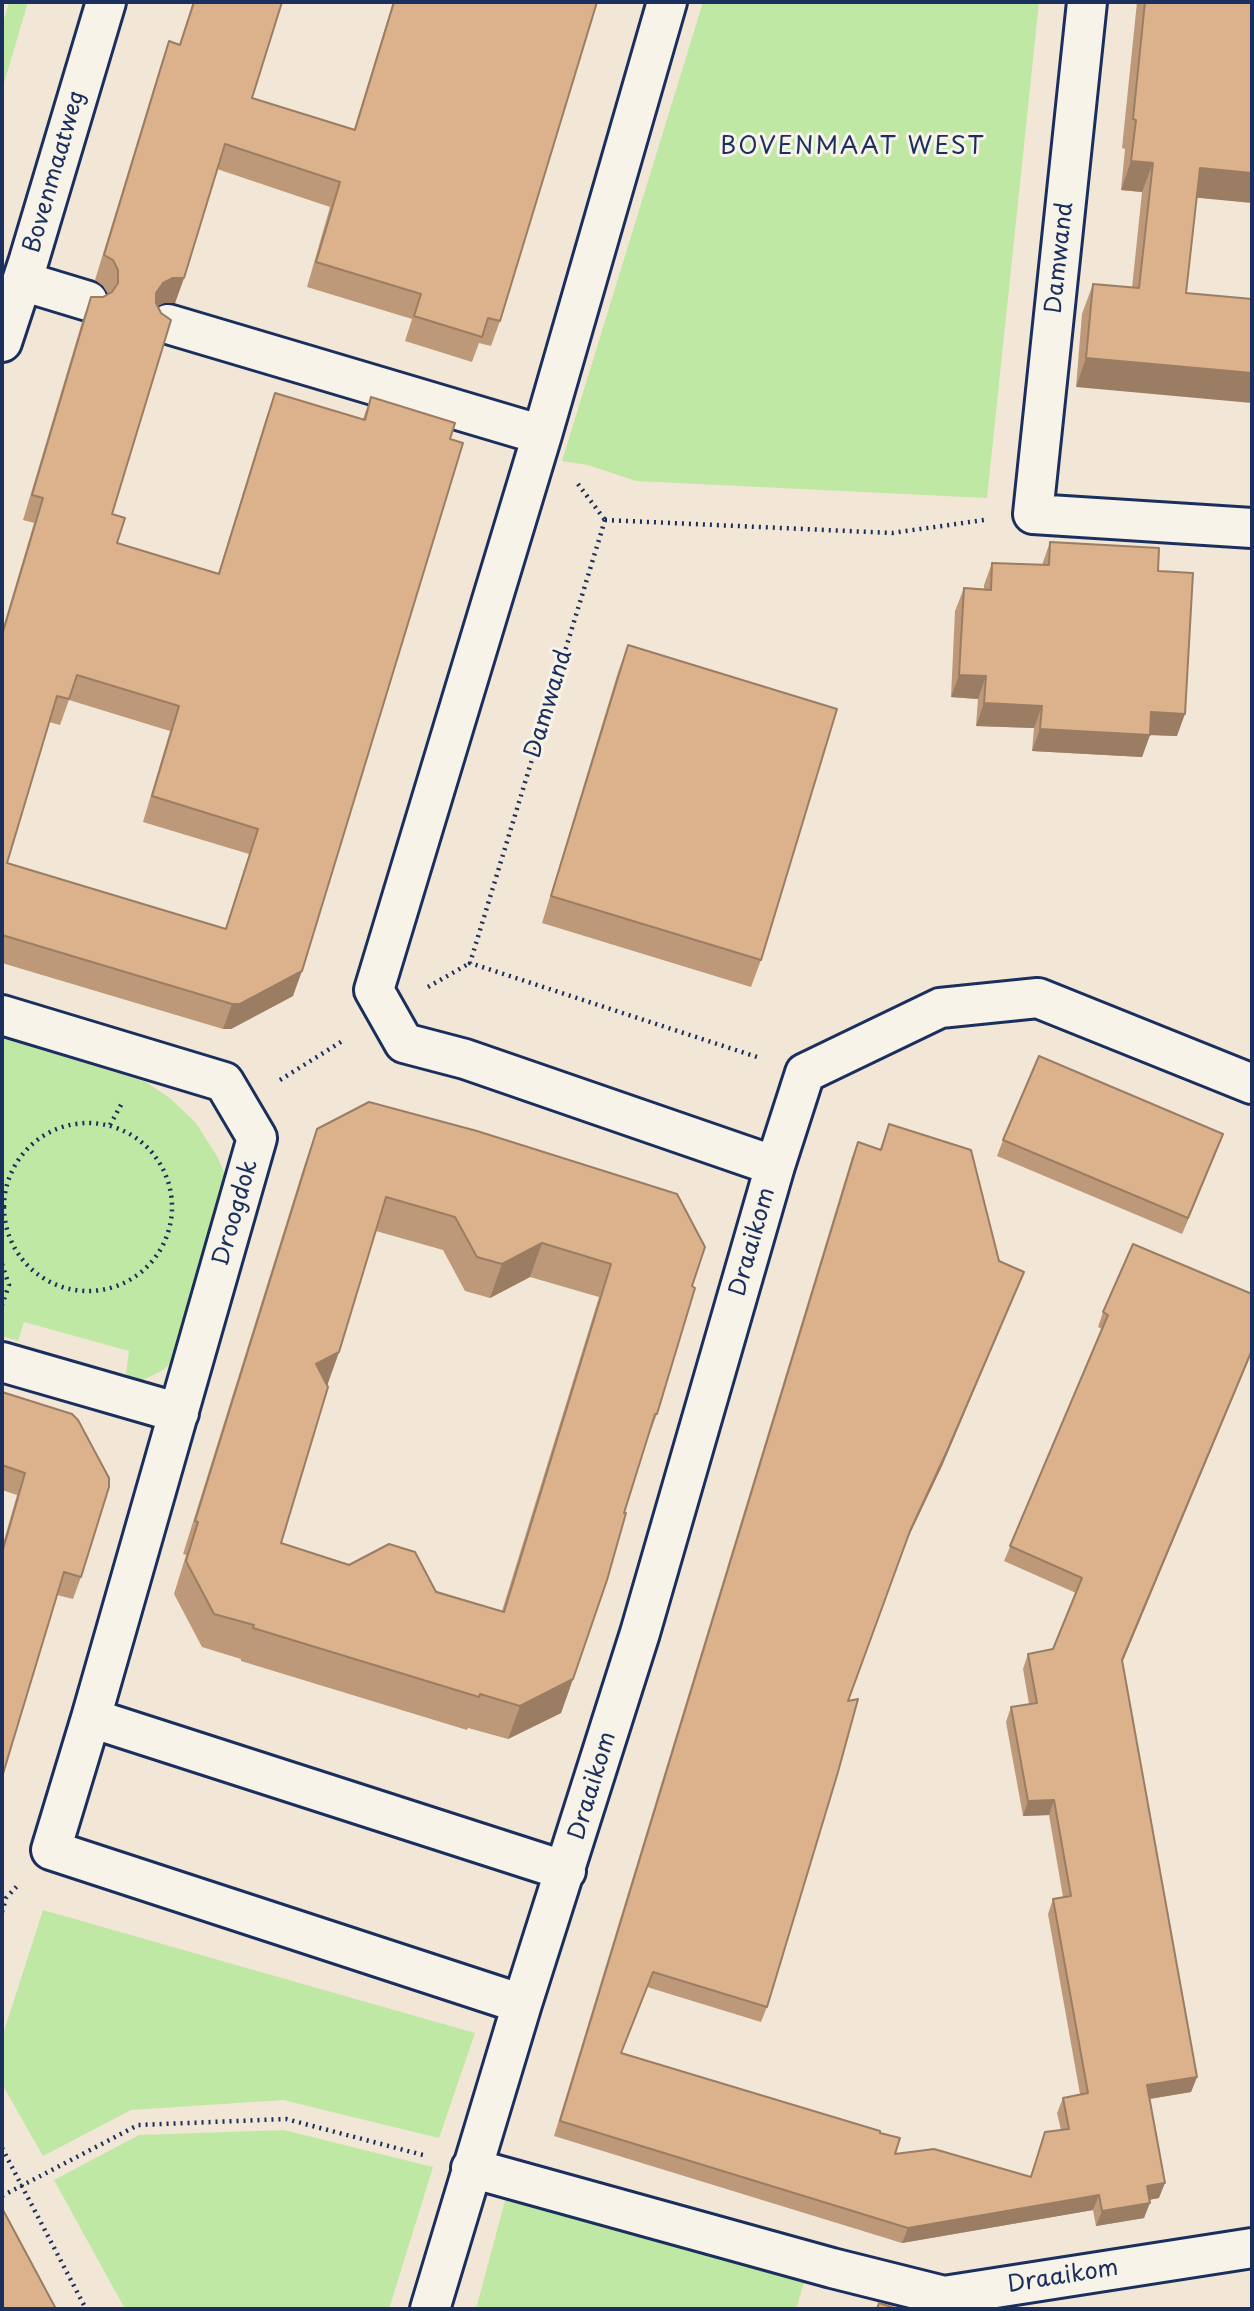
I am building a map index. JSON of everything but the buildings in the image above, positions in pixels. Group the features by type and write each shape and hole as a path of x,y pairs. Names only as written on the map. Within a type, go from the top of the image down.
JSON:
{"street":[{"name":"Bovenmaatweg","path":"2,342 106,2"},
{"path":"667,2 542,435 374,990 404,1043 465,1059 775,1166"},
{"name":"Damwand","path":"1033,514 1087,2"},
{"path":"22,281 89,301"},
{"path":"168,324 542,435"},
{"path":"1033,514 1252,528"},
{"path":"805,1073 940,1008 1038,998 1252,1084"},
{"name":"Droogdok","path":"2,1015 224,1082 257,1138 91,1718"},
{"name":"Draaikom","path":"430,2309 471,2168 640,1633 775,1166 805,1073"},
{"path":"2,1362 179,1413"},
{"path":"91,1718 51,1850 522,2004"},
{"name":"Draaikom","path":"91,1718 566,1871"},
{"name":"Draaikom","path":"471,2168 832,2268 944,2296 1252,2248"}],"path":[{"name":"Damwand","path":"805,1073 470,963 605,520 892,533 1033,514"},
{"path":"239,1107 387,1012"},
{"path":"85,1123 110,1125 133,1135 159,1162 172,1197 171,1222 163,1246 148,1266 128,1282 104,1290 79,1291 54,1285 33,1271 16,1252 6,1229 3,1204 8,1179 20,1157 38,1139 60,1127 85,1123"},
{"path":"2,1264 9,1285 2,1305"},
{"path":"2,2196 138,2125 286,2119 471,2168"},
{"path":"2,2148 86,2309"}],"green space":[{"path":"9,2 28,2 2,90 2,27"},
{"path":"703,2 1039,2 987,498 636,481 588,465 562,461"},
{"path":"2,1038 146,1082 171,1099 196,1123 218,1158 228,1182 182,1346 165,1368 140,1381 126,1374 129,1351 24,1322 18,1341 2,1336"},
{"path":"43,1910 475,2033 439,2138 283,2100 131,2110 43,2156 2,2084 4,2031"},
{"path":"284,2130 433,2167 389,2309 125,2309 54,2180 139,2135"},
{"path":"506,2197 804,2283 796,2309 476,2309"}],"district":[{"name":"BOVENMAAT WEST","path":"853,147"}]}
